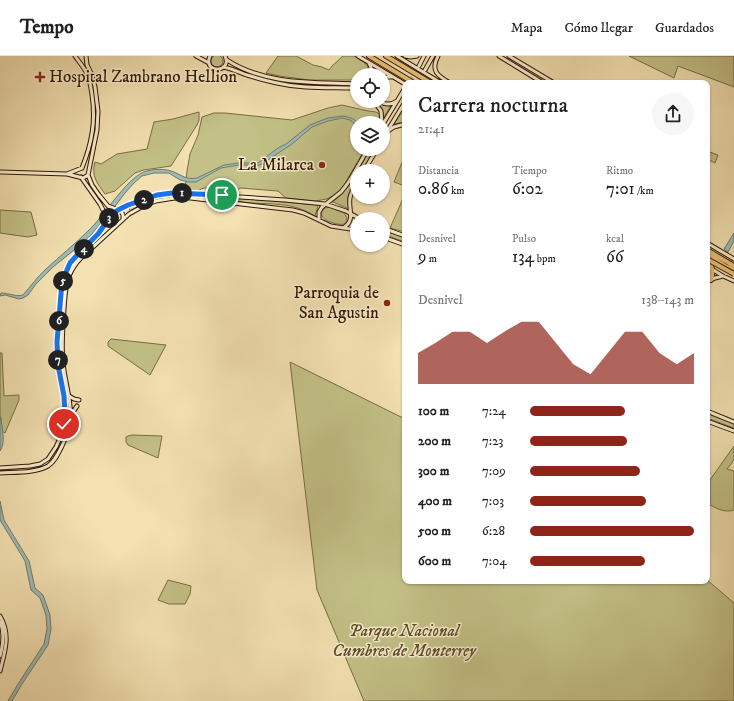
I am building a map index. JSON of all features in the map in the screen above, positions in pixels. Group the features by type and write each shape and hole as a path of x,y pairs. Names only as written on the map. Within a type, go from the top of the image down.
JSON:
{"highway":[{"path":"369,56 409,80"},
{"path":"386,56 426,80"},
{"path":"710,252 734,266"},
{"path":"710,256 734,270"},
{"path":"710,264 717,260"},
{"path":"710,264 725,266"},
{"path":"710,264 734,274"},
{"path":"710,268 712,275 710,279"}],"street":[{"path":"75,56 89,79 94,114 92,137 86,158 78,172 100,204 108,220 116,225"},
{"path":"196,56 202,57 213,69 217,70 224,67 286,85 303,87 348,85"},
{"path":"209,63 210,56"},
{"path":"358,56 378,68"},
{"path":"397,56 436,80"},
{"path":"405,56 417,56"},
{"path":"418,66 424,56"},
{"path":"424,70 433,56"},
{"path":"438,56 435,63 436,71 446,80"},
{"path":"499,56 538,80"},
{"path":"509,56 549,80"},
{"path":"224,67 226,64 226,57"},
{"path":"226,57 234,65 264,76 306,83 348,85"},
{"path":"0,172 67,174 80,177 85,177 88,173 97,130 98,111 95,87 86,58 80,62"},
{"path":"369,62 371,68"},
{"path":"390,75 402,82"},
{"path":"388,116 402,93"},
{"path":"390,104 398,100"},
{"path":"390,125 402,105"},
{"path":"390,130 402,125"},
{"path":"319,220 320,210 325,204 339,194 348,183 364,156"},
{"path":"67,174 85,168 96,191 104,202 122,213 123,219"},
{"path":"0,468 40,464 48,459 54,452 60,438 65,414 64,392 57,354 57,334 62,285 67,270 73,260 94,239 108,220 118,210 157,195 179,192 325,204 350,214"},
{"path":"0,473 38,469 49,465 54,461 59,453 67,434 71,415 62,347 66,288 70,274 76,264 123,219 145,205 168,198 182,197 289,209 301,212 328,225 350,229"},
{"path":"128,205 129,211 132,213"},
{"path":"342,228 349,223 350,218"},
{"path":"103,228 107,229 109,232"},
{"path":"390,231 402,235"},
{"path":"390,240 402,244"},
{"path":"710,245 734,258"},
{"path":"710,265 723,276 733,280 732,276 734,274"},
{"path":"710,281 723,276"},
{"path":"57,334 62,335"},
{"path":"69,396 79,400"},
{"path":"71,415 77,406"},
{"path":"710,413 734,422"},
{"path":"65,414 68,414 66,429 67,434"},
{"path":"710,422 734,431"},
{"path":"0,616 3,641 0,656"},
{"path":"0,670 5,649 6,636 5,627 1,621"}],"green space":[{"path":"215,55 219,55 223,61 219,67 215,67 211,63 211,59"},
{"path":"278,56 296,56 313,65 329,70 343,56 353,56 364,62 368,68 350,68 350,80 309,80 266,73"},
{"path":"629,56 734,56 734,87 678,66 674,78"},
{"path":"342,105 380,114 380,116 350,116 350,156 361,156 356,164 350,164 350,175 338,193 327,199 315,201 286,198 278,191 240,188 237,190 204,188 198,191 185,190 190,154 198,135 202,117 214,113 225,113 292,120"},
{"path":"381,108 390,108 385,116"},
{"path":"199,112 199,120 197,125 171,166 144,170 135,173 115,191 105,194 97,183 94,175 95,162 101,164 117,154 147,149 154,122"},
{"path":"402,112 402,123 394,124"},
{"path":"710,152 718,155 715,163 710,160"},
{"path":"366,156 371,156 366,164 362,164"},
{"path":"402,162 402,185 394,182"},
{"path":"350,183 348,196 349,209 332,202 338,198"},
{"path":"178,194 318,206 315,216 300,209 286,205 250,203 198,196 178,195 158,198 144,203 131,211 129,209 155,198"},
{"path":"402,201 402,231 390,228"},
{"path":"329,207 344,213 347,218 346,223 332,223 324,218 322,212 325,208"},
{"path":"0,210 31,212 37,235 28,237 0,233"},
{"path":"390,233 402,237 402,241 390,237"},
{"path":"111,339 166,345 150,375 108,346 108,342"},
{"path":"0,353 2,353 4,396 19,395 19,400 5,433 2,431 0,416"},
{"name":"Parque Nacional Cumbres de Monterrey","path":"290,362 402,418 402,584 710,584 710,583 734,603 734,701 364,701 317,590"},
{"path":"710,415 734,424 734,428 710,419"},
{"path":"132,435 162,436 158,458 128,445 126,442 126,437"},
{"path":"734,446 734,460 727,469 734,471 734,510 725,511 710,505 710,480"},
{"path":"168,580 191,586 190,594 185,604 169,604 158,600"}],"water":[{"path":"343,116 349,117 350,120 342,118 312,127 292,144 260,165 239,165 221,168 196,182 180,180 169,173 154,173 142,176 125,193 91,235 53,267 36,284 28,295 19,299 5,295 0,296 1,293 18,296 23,295 43,272 95,224 115,198 130,182 144,172 163,169 185,177 197,178 224,165 258,163 310,125 328,118"},
{"path":"734,233 734,241 728,252 724,249"},
{"path":"0,416 3,431 3,444 0,451"},
{"path":"0,501 4,520 29,561 35,588 43,595 50,615 51,629 48,645 12,701 8,701 44,644 47,629 46,615 40,598 31,590 25,561 0,520"}],"tunnel":[{"path":"410,80 419,66"},
{"path":"418,80 424,71"}],"place":[{"name":"Hospital Zambrano Hellion","path":"40,77"},
{"name":"La Milarca","path":"322,165"},
{"name":"Parroquia de San Agustin","path":"387,303"}],"route":[{"path":"64,424 64,396 58,365 57,342 62,282 70,263 94,239 112,214 128,205 157,195 179,192 222,195"}]}
